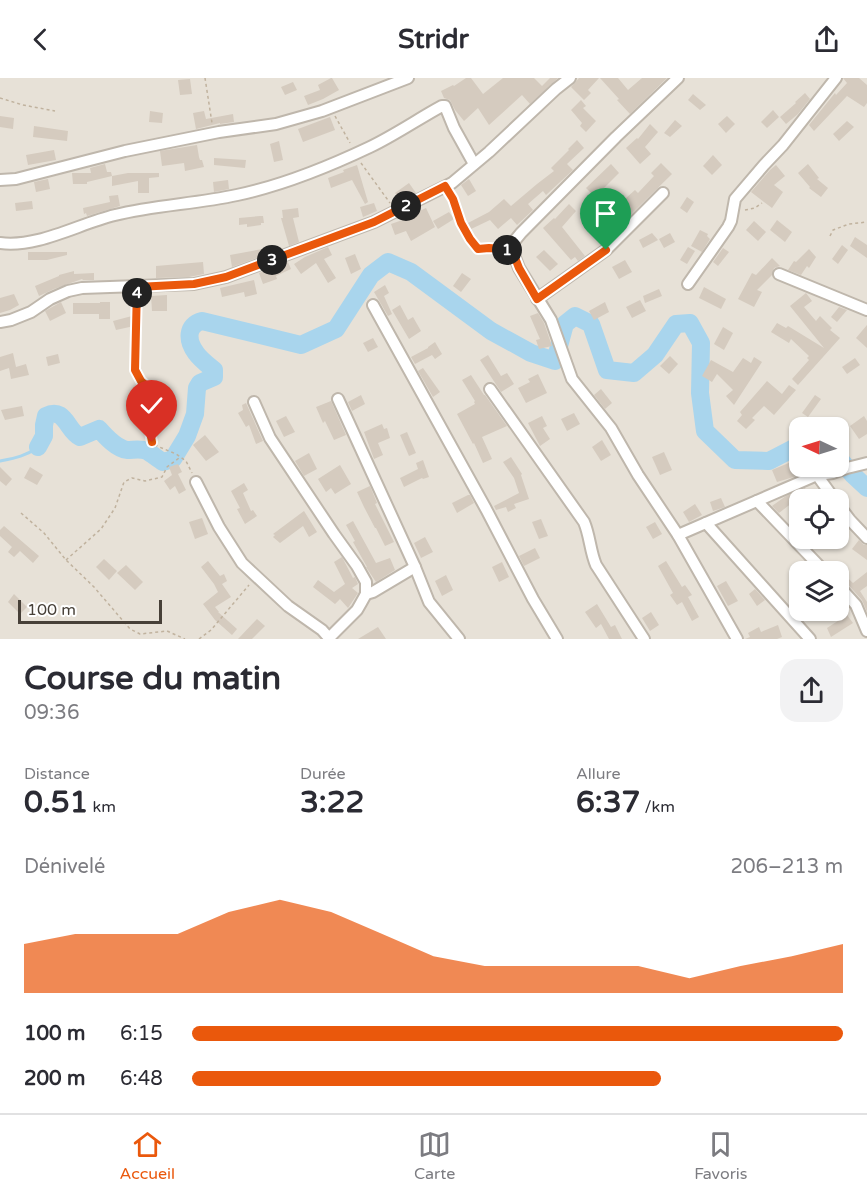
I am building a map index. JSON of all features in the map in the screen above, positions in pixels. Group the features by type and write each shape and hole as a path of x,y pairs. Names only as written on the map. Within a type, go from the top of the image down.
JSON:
{"street":[{"path":"0,180 16,179 125,151 213,133 276,124 408,78"},
{"path":"0,322 31,312 50,299 82,288 194,284 226,277 374,222 452,183 570,78"},
{"path":"678,78 521,233 512,244 512,250 519,268 554,328 572,379 611,428 678,535 736,639"},
{"path":"688,284 728,227 735,199 783,145 836,78"},
{"path":"0,243 28,242 115,214 238,195 275,184 371,147 441,106 445,106 474,164"},
{"path":"537,299 606,250 663,194"},
{"path":"779,274 867,310"},
{"path":"373,305 557,639"},
{"path":"490,389 584,522 591,554 596,565 644,639"},
{"path":"338,399 432,607 459,639"},
{"path":"196,482 219,527 242,562 288,606 322,630 329,638 357,610 366,594 366,582 270,438 254,402"},
{"path":"849,468 867,463"},
{"path":"678,535 812,477"},
{"path":"757,501 814,561"},
{"path":"849,519 867,537"},
{"path":"706,523 810,639"},
{"path":"366,594 415,567"},
{"path":"849,597 856,605 867,631"}],"path":[{"path":"206,78 213,133"},
{"path":"0,98 56,111"},
{"path":"445,186 453,199 461,223 478,249 512,250"},
{"path":"732,212 755,208 762,203"},
{"path":"830,236 833,230 849,224 867,222"},
{"path":"137,287 135,370 141,381 152,391 153,405 149,430 152,442 186,461 196,482"},
{"path":"66,560 101,529 115,508 124,482 132,478 145,481 162,477 167,467 180,457"},
{"path":"21,513 44,533 130,629 140,634 167,631 185,639"},
{"path":"199,639 211,630 256,576"}],"shaded area":[{"path":"0,78 867,78 867,639 0,639"}],"building":[{"path":"332,78 339,90 308,105 304,96 320,90 318,85"},
{"path":"466,78 471,78 483,94 503,78 534,78 542,86 550,78 558,78 530,104 522,95 489,125 478,108 464,121 450,100 444,98 441,91"},
{"path":"579,78 599,78 588,90 591,93 584,100 571,87"},
{"path":"600,78 618,78 628,90 642,78 667,78 630,114"},
{"path":"843,78 859,78 867,85 867,103 864,107 847,96 814,131 809,125 835,93 836,95 847,83"},
{"path":"190,79 192,94 180,95 178,80"},
{"path":"293,82 297,90 285,95 281,87"},
{"path":"805,93 810,99 786,124 780,117"},
{"path":"693,94 706,105 700,110 688,100"},
{"path":"581,100 586,106 583,108 596,121 586,132 571,110"},
{"path":"773,110 779,117 767,128 761,122"},
{"path":"150,111 163,113 162,123 149,122"},
{"path":"204,111 206,119 233,114 234,122 196,129 193,113"},
{"path":"0,116 14,118 13,129 0,127"},
{"path":"727,116 735,124 726,133 718,124"},
{"path":"330,117 335,130 303,142 298,129"},
{"path":"675,120 682,126 670,137 664,133"},
{"path":"847,121 854,127 839,141 833,134"},
{"path":"650,124 658,132 645,147 651,154 640,164 626,148 638,139"},
{"path":"34,126 68,131 67,141 33,137"},
{"path":"577,140 584,148 567,164 573,170 546,195 543,191 528,204 533,210 517,225 511,218 498,229 490,220 469,230 466,224 489,212 504,199 511,206 554,171 551,168"},
{"path":"279,141 283,160 274,162 270,144"},
{"path":"197,145 204,167 185,171 184,163 162,166 160,151"},
{"path":"54,150 56,160 28,165 26,155"},
{"path":"713,155 722,165 712,175 703,166"},
{"path":"214,158 246,160 245,168 214,165"},
{"path":"661,163 672,174 621,224 614,217 628,203 625,199 635,190 638,193 654,176 651,173"},
{"path":"105,164 107,172 111,172 112,176 87,182 87,184 73,184 72,173 91,173 90,168"},
{"path":"611,164 619,173 595,197 586,188"},
{"path":"808,164 819,178 817,179 828,188 821,197 809,188 798,173"},
{"path":"357,165 368,202 365,204 352,180 331,188 328,178"},
{"path":"776,165 785,176 774,185 783,192 772,208 751,192"},
{"path":"128,173 159,173 159,177 149,178 149,193 138,193 138,181 112,186 112,176"},
{"path":"48,179 50,189 36,192 34,182"},
{"path":"469,179 476,191 468,196 461,185"},
{"path":"228,180 229,189 214,192 213,182"},
{"path":"409,183 416,193 401,200 395,193"},
{"path":"118,195 120,206 87,216 86,213 84,214 83,208 110,202 109,196"},
{"path":"687,197 694,202 687,213 680,208"},
{"path":"32,201 33,209 16,211 15,203"},
{"path":"374,203 377,211 363,217 360,207"},
{"path":"569,204 576,211 562,227 585,256 578,261 575,257 571,260 543,228"},
{"path":"298,208 299,217 293,218 299,242 289,246 281,218 283,218 282,210"},
{"path":"426,208 435,227 411,241 406,231 395,235 391,224 414,216 413,214"},
{"path":"449,212 454,219 438,229 433,221"},
{"path":"263,216 264,223 261,225 247,227 247,224 239,225 239,218"},
{"path":"777,220 792,232 785,242 770,230"},
{"path":"754,221 766,232 758,241 746,230"},
{"path":"700,230 708,234 710,239 702,252 691,246"},
{"path":"652,233 658,240 643,248 639,240"},
{"path":"670,233 675,242 664,248 659,239"},
{"path":"855,237 867,245 867,258 850,246"},
{"path":"842,245 848,250 838,264 832,259"},
{"path":"328,247 332,255 324,259 336,278 328,283 316,263 301,274 294,264"},
{"path":"688,247 695,251 687,264 680,260"},
{"path":"268,248 270,253 232,267 230,255"},
{"path":"723,248 729,252 718,266 713,262"},
{"path":"809,249 816,257 809,268 807,266 801,275 788,270 794,261 796,262"},
{"path":"544,250 558,264 550,271 536,257"},
{"path":"28,252 67,252 67,255 47,260 28,260"},
{"path":"355,254 361,269 351,274 345,258"},
{"path":"772,258 780,266 774,268 772,275 757,290 762,292 754,307 738,299 752,273 756,275"},
{"path":"625,260 632,272 619,279 612,267"},
{"path":"203,262 204,274 156,278 156,266"},
{"path":"288,262 291,269 276,276 277,279 263,284 259,273"},
{"path":"74,271 74,274 94,273 94,280 82,279 39,296 35,286"},
{"path":"462,273 471,279 461,292 453,286"},
{"path":"254,280 257,294 245,297 244,292 222,297 220,288"},
{"path":"385,285 389,293 384,296 392,314 388,316 374,292"},
{"path":"704,287 726,299 721,309 699,298"},
{"path":"659,289 662,296 645,303 643,296"},
{"path":"806,293 812,301 804,307 816,321 820,316 832,328 830,330 840,338 798,385 792,379 809,360 807,358 809,356 791,339 789,343 771,332 777,323 786,328 788,326 824,348 790,306"},
{"path":"14,294 19,305 0,313 0,298"},
{"path":"167,295 167,311 152,311 151,296"},
{"path":"640,300 646,311 632,318 626,307"},
{"path":"61,302 66,313 50,321 45,311"},
{"path":"110,302 110,319 99,319 99,314 73,314 73,303"},
{"path":"605,302 609,312 594,320 589,311"},
{"path":"400,305 408,320 413,317 421,331 409,339 392,310"},
{"path":"839,307 847,310 837,322 831,317"},
{"path":"538,313 552,346 539,349 536,340 540,339 530,316"},
{"path":"132,316 134,326 116,330 113,321"},
{"path":"867,325 867,348 856,338"},
{"path":"723,327 733,333 724,350 714,344"},
{"path":"373,338 378,347 368,352 363,343"},
{"path":"435,342 442,354 435,359 432,355 415,364 411,357"},
{"path":"13,353 16,367 26,364 29,375 11,379 9,368 0,371 0,357"},
{"path":"58,354 60,363 48,366 46,357"},
{"path":"488,355 501,376 507,373 514,384 501,392 480,360"},
{"path":"670,356 678,364 669,374 660,366"},
{"path":"754,357 762,362 734,405 726,396 733,390 717,374 712,382 702,376 711,360 733,372 743,358 751,363"},
{"path":"855,358 860,365 847,374 842,367"},
{"path":"423,368 440,392 433,397 418,371"},
{"path":"538,374 547,393 526,403 518,388 530,382 528,379"},
{"path":"471,375 507,426 482,437 492,459 483,463 457,414 475,404 462,380"},
{"path":"767,381 782,394 789,385 796,390 774,415 764,406 752,418 755,420 746,429 737,421 742,415 740,412"},
{"path":"601,389 612,403 605,409 594,395"},
{"path":"361,395 365,404 352,411 348,402"},
{"path":"815,395 821,399 808,417 802,413"},
{"path":"331,401 346,435 334,440 316,407"},
{"path":"246,403 263,441 256,444 249,425 246,427 238,413 243,410 242,405"},
{"path":"22,406 24,416 5,420 1,410"},
{"path":"574,413 580,424 567,431 561,419"},
{"path":"286,416 295,432 284,437 276,421"},
{"path":"542,416 547,426 543,428 550,439 540,446 528,423"},
{"path":"864,416 867,421 867,434 859,439 850,426"},
{"path":"382,424 384,429 387,428 390,438 378,443 383,455 374,459 364,432"},
{"path":"407,432 416,453 409,456 400,435"},
{"path":"205,435 219,452 206,461 193,445"},
{"path":"602,440 611,455 601,461 592,447"},
{"path":"664,452 672,470 660,475 652,457"},
{"path":"309,453 317,469 304,476 295,461"},
{"path":"511,457 522,474 529,499 514,504 516,508 508,512 506,507 496,510 494,506 519,493 514,478 503,462"},
{"path":"423,460 429,477 404,487 400,478 418,469 416,463"},
{"path":"789,463 789,477 794,477 777,482 772,470"},
{"path":"178,464 182,472 178,474 186,490 179,494 175,486 170,490 164,481 172,475 169,467"},
{"path":"340,465 351,484 335,494 331,488 326,492 318,479"},
{"path":"0,467 12,479 6,486 0,481"},
{"path":"30,467 43,475 37,485 24,478"},
{"path":"244,483 248,490 243,493 251,511 253,510 257,516 245,524 231,491"},
{"path":"370,486 377,503 375,504 394,542 385,546 357,492"},
{"path":"468,495 474,503 457,513 452,503"},
{"path":"789,495 789,505 779,513 772,506"},
{"path":"721,498 725,507 713,511 710,502"},
{"path":"695,504 702,515 689,522 683,512"},
{"path":"304,511 317,532 309,537 303,526 280,543 273,537 275,535 273,534"},
{"path":"202,518 208,534 195,539 189,522"},
{"path":"541,519 548,536 539,539 532,522"},
{"path":"353,521 376,563 390,558 395,570 376,582 366,567 346,525"},
{"path":"655,522 662,534 653,539 646,527"},
{"path":"4,526 39,556 33,563 20,551 14,557 8,552 12,547 0,536 0,530"},
{"path":"425,537 433,552 421,558 414,543"},
{"path":"859,540 867,545 867,560 852,549"},
{"path":"535,548 540,558 524,566 519,556"},
{"path":"342,557 358,584 352,588 358,593 348,608 340,599 335,604 313,587 318,580 334,592 345,584 334,562"},
{"path":"104,559 117,571 109,580 96,567"},
{"path":"208,561 220,576 224,574 227,581 222,584 231,597 215,607 237,629 232,635 215,620 203,604 218,592 201,567"},
{"path":"666,561 682,587 685,585 692,595 688,597 699,617 692,621 682,602 677,605 670,595 673,593 658,566"},
{"path":"502,562 509,577 499,582 492,567"},
{"path":"126,565 143,582 135,590 117,573"},
{"path":"867,572 867,586 860,591 867,602 867,612 862,600 849,586 849,579 853,583"},
{"path":"446,575 453,590 442,596 435,581"},
{"path":"726,581 738,601 728,606 717,586"},
{"path":"755,589 765,600 757,606 749,594"},
{"path":"14,594 27,607 20,614 8,602"},
{"path":"597,604 611,627 615,625 622,639 609,639 601,624 596,628 585,612"},
{"path":"651,612 659,625 650,631 642,618"},
{"path":"849,618 853,623 831,637 827,628 838,621 849,621"},
{"path":"257,619 265,626 252,639 238,639"},
{"path":"778,625 782,637 745,639 750,637 748,633 759,627 761,632"},
{"path":"378,627 386,639 358,639"}],"waterway":[{"path":"38,447 44,436 46,416 58,414 80,437 99,429 123,449 144,450 163,462 173,459 187,436 195,414 197,388 200,383 214,377 214,370 204,362 191,344 190,334 193,326 202,321 301,345 336,329 371,275 388,262 411,272 491,331 531,353 555,361 565,324 575,316 591,324 607,370 634,373 655,355 676,324 690,323 701,343 700,393 705,431 735,460 769,461 789,451"},
{"path":"0,461 25,455 38,447"},
{"path":"849,470 867,488"}],"route":[{"path":"152,442 149,430 153,405 152,391 141,381 135,370 137,287 194,284 226,277 374,222 445,186 453,199 461,223 478,249 512,250 519,268 537,299 606,250"}]}
